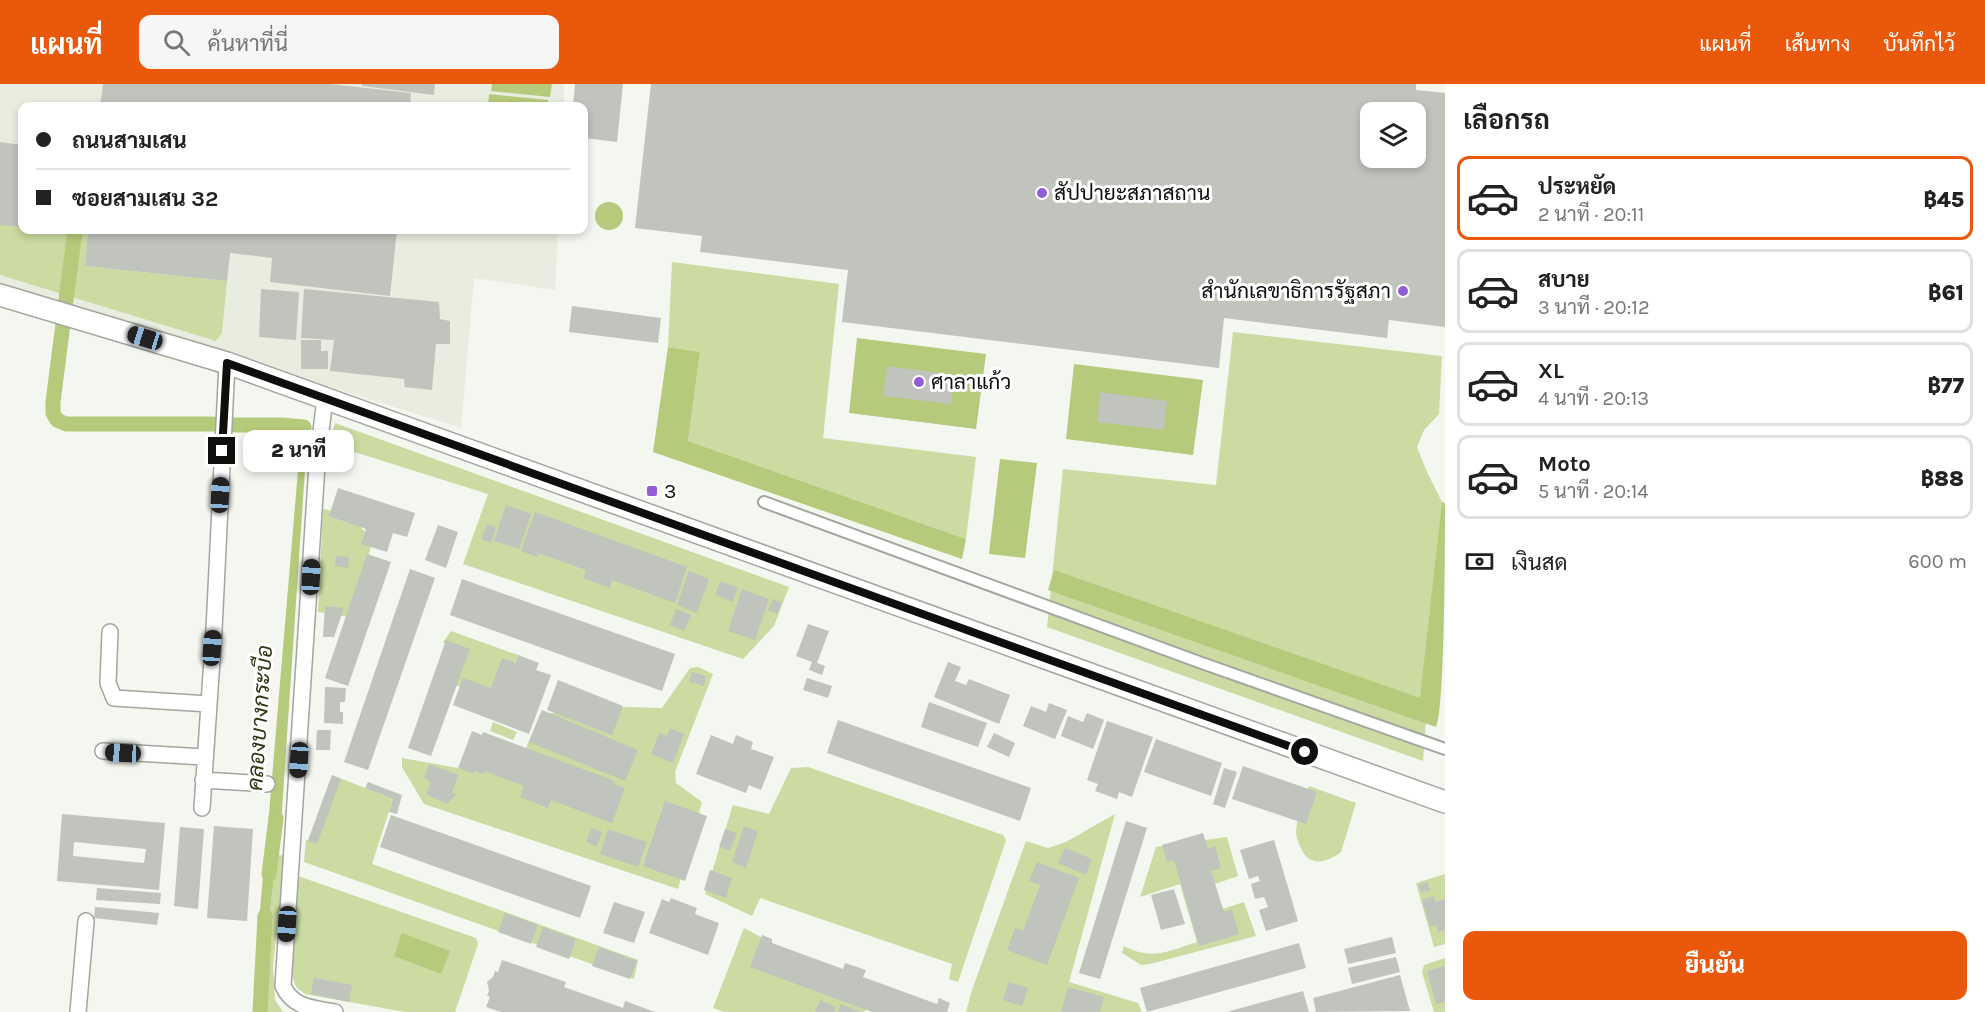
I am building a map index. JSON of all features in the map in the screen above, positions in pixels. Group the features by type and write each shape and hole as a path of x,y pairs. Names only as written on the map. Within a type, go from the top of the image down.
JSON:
{"main road":[{"path":"0,295 227,363 1445,802"}],"street":[{"path":"202,808 227,363"},
{"path":"325,398 317,465 283,986 289,998 304,1006 335,1012"},
{"path":"764,502 1445,749"},
{"path":"110,632 108,683 114,698 209,704"},
{"path":"103,751 204,757"},
{"path":"203,780 267,784"},
{"path":"78,1012 86,921"}],"shaded area":[{"path":"0,84 564,84 564,102 18,102 18,234 558,234 555,290 474,278 461,428 0,284"},
{"path":"492,84 552,84 550,97 491,91"},
{"path":"489,94 548,100 548,102 488,102"},
{"path":"609,202 619,206 623,216 619,226 609,230 599,226 595,216 599,206"},
{"path":"18,204 18,234 88,234 85,266 227,281 222,333 216,341 0,275 0,224"},
{"path":"672,262 839,284 823,438 976,457 966,539 688,441 700,352 668,347"},
{"path":"1233,332 1442,356 1439,414 1424,430 1417,447 1442,502 1423,761 1047,627 1063,469 1216,485"},
{"path":"857,338 986,354 976,429 849,413"},
{"path":"668,347 700,352 688,441 966,539 962,559 653,452"},
{"path":"1074,364 1203,380 1193,455 1066,439"},
{"path":"302,423 308,425 280,839 267,837"},
{"path":"335,423 789,587 774,626 743,659 463,564 488,494 329,444"},
{"path":"1000,459 1037,463 1025,558 989,554"},
{"path":"1442,502 1445,503 1444,621 1441,690 1436,727 1048,590 1054,570 1420,698"},
{"path":"323,509 348,514 373,540 350,617 318,612"},
{"path":"451,631 518,655 498,698 452,684 463,658 443,642"},
{"path":"698,667 713,674 675,772 676,783 702,802 678,889 424,804 402,767 402,758 458,768 526,748 540,714 626,707 662,708 690,668"},
{"path":"493,722 517,732 513,740 490,731"},
{"path":"808,767 1003,835 1006,840 958,982 949,979 952,964 760,898 752,916 705,894 733,805 769,814 791,768"},
{"path":"332,775 393,799 372,864 638,960 634,979 304,862 306,840 308,840"},
{"path":"1309,786 1356,803 1341,852 1323,861 1312,860 1303,853 1296,835 1297,822"},
{"path":"1115,814 1069,982 1138,1003 1142,1012 966,1012 1026,841 1048,848 1066,842"},
{"path":"1227,837 1238,876 1212,885 1219,910 1244,902 1256,936 1150,964 1141,965 1122,953 1124,946 1134,951 1152,954 1197,942 1180,884 1140,897 1156,847"},
{"path":"265,853 277,855 267,935 258,934"},
{"path":"277,855 286,856 273,965 275,1000 283,1012 263,1012 267,935"},
{"path":"1445,874 1445,944 1434,947 1416,883"},
{"path":"295,875 476,938 478,944 455,1012 405,1012 305,994 296,987 291,972"},
{"path":"744,928 867,994 865,1012 724,1012 713,1008"},
{"path":"402,933 450,951 441,974 394,956"},
{"path":"1445,958 1445,1012 1434,1012 1422,972 1424,965"}],"building":[{"path":"103,84 330,84 411,93 410,102 101,102"},
{"path":"362,84 435,84 434,95 362,86"},
{"path":"575,84 623,84 617,142 588,138 588,102 573,102"},
{"name":"สัปปายะสภาสถาน","path":"651,84 1416,84 1416,90 1445,93 1445,327 1389,320 1387,338 1224,318 1219,368 842,322 848,270 700,252 702,236 635,228"},
{"path":"0,142 18,144 18,227 0,225"},
{"path":"88,234 397,234 390,296 270,282 272,258 230,253 227,281 85,266"},
{"path":"261,289 299,292 296,340 259,337"},
{"path":"304,289 439,302 440,319 450,321 450,344 436,344 432,390 405,387 404,379 330,371 334,340 301,338"},
{"path":"572,306 661,318 658,343 569,332"},
{"path":"301,340 321,340 321,351 328,351 328,369 301,369"},
{"name":"ศาลาแก้ว","path":"887,366 954,375 951,404 883,396"},
{"path":"1100,392 1167,401 1164,430 1097,422"},
{"path":"340,450 347,452 343,462 336,457"},
{"path":"338,488 415,513 407,537 393,533 387,552 361,544 366,529 329,516"},
{"path":"506,505 531,514 519,549 494,541"},
{"path":"535,512 687,567 675,603 612,580 610,588 583,578 586,570 538,553 537,557 521,551"},
{"path":"487,524 496,528 491,543 481,539"},
{"path":"438,525 458,532 446,568 425,560"},
{"path":"367,554 391,562 348,686 325,678"},
{"path":"336,556 349,557 348,568 335,566"},
{"path":"410,569 435,578 368,770 344,762"},
{"path":"689,571 709,579 697,613 677,605"},
{"path":"462,579 675,654 662,691 450,615"},
{"path":"721,581 738,588 732,602 715,594"},
{"path":"742,589 769,599 755,640 728,631"},
{"path":"773,599 782,603 777,614 768,610"},
{"path":"325,606 344,608 334,637 323,637"},
{"path":"676,609 691,615 684,631 670,625"},
{"path":"808,624 829,631 817,663 825,666 822,675 809,670 812,662 796,656"},
{"path":"446,640 470,649 431,756 408,748"},
{"path":"518,655 539,663 536,670 551,675 529,734 453,705 463,678 491,688 502,658 515,663"},
{"path":"948,662 961,667 955,681 966,685 969,679 1010,695 999,724 934,697"},
{"path":"692,672 706,676 704,686 689,682"},
{"path":"807,678 832,686 828,698 803,690"},
{"path":"558,680 623,706 612,735 547,710"},
{"path":"325,687 346,688 345,702 340,702 343,724 324,723"},
{"path":"929,702 987,723 978,747 921,727"},
{"path":"1049,703 1067,710 1055,739 1023,726 1031,706 1046,712"},
{"path":"542,710 638,750 625,781 529,742"},
{"path":"1087,713 1104,720 1093,749 1061,736 1068,716 1083,722"},
{"path":"838,720 1031,788 1020,821 827,753"},
{"path":"1107,721 1153,737 1132,797 1119,792 1117,799 1095,791 1098,784 1087,780"},
{"path":"670,728 684,734 673,763 651,754 659,733 667,736"},
{"path":"317,730 331,730 330,750 316,750"},
{"path":"472,731 482,735 483,732 615,781 614,784 625,788 612,823 551,800 548,808 520,797 524,786 484,771 483,774 475,771 474,774 458,768"},
{"path":"994,733 1015,743 1009,757 987,747"},
{"path":"711,735 733,744 736,735 753,742 751,749 774,757 761,790 749,785 746,793 696,774"},
{"path":"1156,739 1222,763 1211,796 1144,772"},
{"path":"429,764 458,775 452,793 456,794 447,804 426,794 431,783 424,777"},
{"path":"1243,766 1317,792 1306,824 1232,799"},
{"path":"1224,768 1237,772 1225,808 1213,804"},
{"path":"332,775 341,779 317,844 308,841"},
{"path":"368,782 402,795 397,814 389,812 393,799 365,788"},
{"path":"665,801 707,816 685,881 643,866"},
{"path":"62,814 165,823 159,890 57,881","holes":["74,842 146,849 144,863 73,856"]},
{"path":"391,815 591,886 580,918 380,847"},
{"path":"1126,821 1147,828 1100,979 1079,973"},
{"path":"214,826 253,829 247,921 207,918"},
{"path":"744,826 758,831 746,868 732,862"},
{"path":"180,827 204,829 198,909 174,906"},
{"path":"591,828 602,832 597,846 586,842"},
{"path":"608,829 647,842 638,867 600,854"},
{"path":"725,829 737,833 730,851 719,847"},
{"path":"1203,833 1208,849 1215,846 1221,868 1211,871 1224,912 1232,909 1239,934 1199,946 1174,860 1167,862 1162,845"},
{"path":"1274,840 1298,921 1266,931 1259,910 1268,907 1264,897 1255,899 1251,884 1260,881 1258,876 1249,879 1240,850"},
{"path":"1065,848 1092,859 1086,875 1058,863"},
{"path":"1037,862 1079,878 1047,965 1007,950 1015,928 1023,931 1040,885 1029,881"},
{"path":"710,870 732,878 726,898 704,890"},
{"path":"1427,882 1430,890 1421,892 1418,885"},
{"path":"97,888 161,893 160,904 96,900"},
{"path":"1174,889 1185,924 1161,930 1151,895"},
{"path":"1434,896 1435,902 1445,899 1445,930 1438,932 1436,925 1430,927 1422,900"},
{"path":"671,898 697,908 695,914 719,923 708,955 649,933 662,899 669,902"},
{"path":"614,902 645,912 634,943 603,933"},
{"path":"95,907 159,913 157,925 94,918"},
{"path":"505,913 538,925 531,944 498,932"},
{"path":"543,927 576,939 569,959 536,947"},
{"path":"762,935 772,939 772,943 843,969 845,963 866,970 863,977 937,1004 939,998 950,1003 947,1012 872,1012 750,967"},
{"path":"1392,937 1396,953 1348,964 1344,949"},
{"path":"1299,943 1306,968 1147,1012 1140,988"},
{"path":"599,947 637,961 630,979 592,966"},
{"path":"1396,957 1400,972 1352,984 1348,968"},
{"path":"502,960 566,982 564,987 623,1008 625,1001 655,1012 501,1012 486,1007 490,997 487,996 489,990 487,982 493,977 495,971 498,972"},
{"path":"1445,966 1445,1002 1436,1004 1427,971"},
{"path":"1400,975 1410,1011 1316,1012 1313,998"},
{"path":"314,978 352,985 349,1002 311,994"},
{"path":"1009,982 1028,988 1022,1006 1003,1000"},
{"path":"1068,987 1104,997 1100,1012 1061,1012"},
{"path":"1303,991 1309,1012 1230,1012 1230,1011"},
{"path":"820,1000 836,1007 834,1012 815,1012"},
{"path":"841,1004 861,1012 838,1012"}],"waterway":[{"name":"คลองบางกระบือ","path":"74,234 53,402 53,413 57,420 66,424 213,424"},
{"name":"คลองบางกระบือ","path":"235,425 304,427"},
{"name":"คลองบางกระบือ","path":"269,874 276,818"},
{"name":"คลองบางกระบือ","path":"260,1012 265,916"}],"place":[{"name":"สัปปายะสภาสถาน","path":"1042,193"},
{"name":"สำนักเลขาธิการรัฐสภา","path":"1403,291"},
{"name":"ศาลาแก้ว","path":"919,382"},
{"name":"3","path":"652,491"}],"route":[{"path":"222,451 227,363 1305,752"}]}
